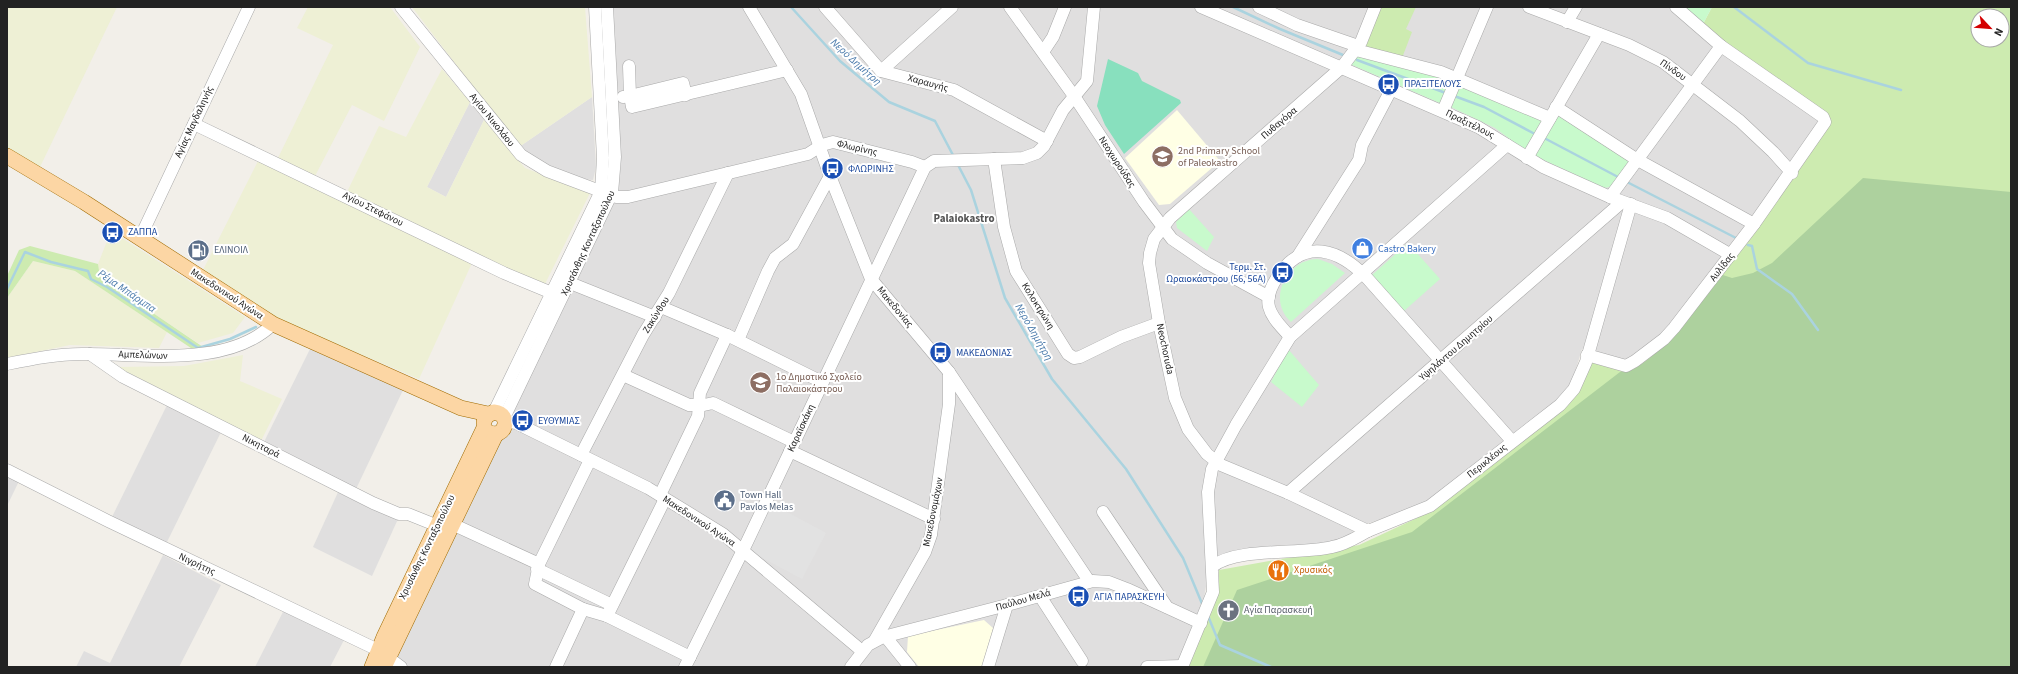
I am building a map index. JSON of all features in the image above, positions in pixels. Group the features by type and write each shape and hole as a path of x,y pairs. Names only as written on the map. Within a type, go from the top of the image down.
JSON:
{"main road":[{"name":"Μακεδονικού Αγώνα","path":"7,156 140,238 273,324 495,423"},
{"name":"Χρυσάνθης Κονταξοπούλου","path":"372,667 383,658 445,525 495,423"}],"street":[{"name":"Αγίας Μαγδαληνής","path":"140,238 249,7"},
{"name":"Αγίου Νικολάου","path":"401,7 521,155 547,171 606,193"},
{"name":"Χρυσάνθης Κονταξοπούλου","path":"495,423 552,293 606,193 595,7"},
{"name":"Χρυσάνθης Κονταξοπούλου","path":"495,423 570,283 606,193 615,157 607,7"},
{"name":"Μακεδονίας","path":"749,7 801,94 830,176 871,279 949,372 1089,581"},
{"path":"825,7 881,71 952,7"},
{"name":"Νεοχωρούδας","path":"1010,7 1074,96 1162,227 1172,239 1199,258 1269,297"},
{"path":"1043,52 1053,37 1065,7"},
{"path":"925,167 931,162 1030,157 1037,153 1047,141 1063,110 1089,77 1094,7"},
{"path":"1259,7 1297,25 1357,48 1457,78 1550,118"},
{"name":"Πυθαγόρα","path":"1162,227 1170,218 1342,67 1357,48 1367,30 1375,7"},
{"path":"1443,111 1487,7"},
{"name":"Πίνδου","path":"1529,7 1647,53 1692,83 1740,121 1792,172"},
{"path":"1567,22 1576,7"},
{"path":"1610,197 1692,83 1721,46 1676,7"},
{"name":"Πραξιτέλους","path":"1206,8 1392,88 1492,134 1527,158 1610,197 1676,222 1731,255"},
{"path":"1527,158 1599,34"},
{"name":"Αυλίδας","path":"1588,355 1623,366 1635,361 1668,334 1731,255 1792,172 1824,125 1825,121 1823,117 1721,46"},
{"path":"629,66 632,107 787,70"},
{"name":"Χαραυγής","path":"881,71 954,90 1047,141"},
{"path":"1290,337 1272,314 1269,306 1269,297 1274,282 1282,270 1298,256 1359,160 1362,145 1392,88"},
{"path":"612,99 630,96"},
{"path":"1556,107 1636,160 1754,224"},
{"name":"Αγίου Στεφάνου","path":"194,124 504,273 552,293"},
{"name":"Φλωρίνης","path":"606,193 628,197 808,154 820,146 838,142 912,162 925,167"},
{"path":"1147,667 1182,666 1203,619 1213,592 1213,566 1208,492 1215,461 1290,337 1508,145"},
{"name":"Κολοκτρώνη","path":"994,160 1004,227 1016,271 1068,354 1074,358 1080,357 1121,337 1159,323"},
{"name":"Καραϊσκάκη","path":"687,662 743,550 925,167"},
{"name":"Ζακύνθου","path":"538,566 623,375 643,335 658,312 728,173"},
{"path":"610,611 698,416 700,393 732,338 775,258 793,244 830,176"},
{"name":"Περικλέους","path":"1213,566 1228,558 1273,552 1334,547 1368,531 1430,506 1560,405 1569,395 1581,375 1588,355 1627,203"},
{"name":"Υψηλάντου Δημητρίου","path":"1288,493 1627,203"},
{"name":"Neochoruda","path":"1162,227 1153,243 1149,256 1159,323 1174,394 1181,416 1195,440 1215,461"},
{"path":"1298,256 1313,251 1331,253 1353,264 1512,441"},
{"path":"570,283 732,338 822,382"},
{"name":"Αμπελώνων","path":"7,364 52,356 90,354 174,356 212,353 252,340 266,331 273,324"},
{"name":"Νικηταρά","path":"90,354 123,377 373,503 398,514 408,514 445,525 538,566 610,611"},
{"name":"Μακεδονομάχων","path":"880,638 925,552 934,519 950,404 949,372"},
{"path":"623,375 689,405 698,406 713,403 792,447 934,519"},
{"name":"Μακεδονικού Αγώνα","path":"495,423 537,433 662,497 723,534 862,651"},
{"path":"1215,461 1288,493 1368,531"},
{"name":"Νιγρήτης","path":"7,470 94,515 401,667"},
{"path":"1103,512 1168,608"},
{"path":"538,566 534,578 536,586 583,609 610,611 687,662"},
{"name":"Παύλου Μελά","path":"851,667 862,651 880,638 1006,606 1089,581 1108,582 1168,608 1203,619"},
{"path":"1040,596 1082,661"},
{"path":"988,667 1006,606"},
{"path":"556,667 583,609"},
{"path":"880,638 910,667"}],"shaded area":[{"path":"7,7 117,7 40,167 7,149"},
{"path":"308,7 390,7 420,47 384,121 352,105 315,176 277,160 333,45 297,28"},
{"path":"412,7 585,7 592,97 519,147"},
{"path":"612,7 1671,7 1821,122 1792,164 1666,331 1625,363 1582,349 1568,392 1421,506 1369,523 1355,530 1340,541 1312,546 1283,545 1235,551 1207,561 1208,576 1204,597 1177,667 389,667 500,438 515,417 511,414 617,191 621,165"},
{"path":"442,69 470,102 427,187 446,197 484,120 525,168 590,193 544,286 346,194 379,126 406,137"},
{"path":"592,97 596,167 593,180 580,179 553,170 519,147"},
{"path":"470,102 484,120 446,197 427,187"},
{"path":"1177,110 1220,161 1170,204 1159,205 1125,158"},
{"path":"258,161 472,263 419,379 280,320 203,270"},
{"path":"111,231 245,317 233,333 198,343 99,277 98,264"},
{"path":"33,261 75,271 167,332 159,348 70,345 7,358 7,298"},
{"path":"311,347 404,388 356,489 263,444"},
{"path":"243,355 240,381 282,399 261,441 117,367 184,366"},
{"path":"168,403 222,430 166,544 111,519"},
{"path":"7,473 20,479 7,506"},
{"path":"339,490 398,519 372,576 313,547"},
{"path":"772,504 826,533 802,579 748,550"},
{"path":"163,555 221,585 179,667 76,667 84,651 110,663"},
{"path":"284,610 344,640 330,667 255,667"},
{"path":"984,620 993,628 982,667 919,667 907,652 908,636"}],"green space":[{"path":"1380,7 1416,7 1406,29 1412,32 1402,58 1364,50"},
{"path":"1683,7 1712,7 1703,24"},
{"path":"1712,7 2011,7 2011,667 1183,667 1218,589 1219,570 1359,545 1417,518 1574,397 1595,353 1625,363 1666,331 1745,229 1821,122 1703,24"},
{"path":"1357,54 1452,79 1442,104 1350,64"},
{"path":"1108,59 1138,73 1142,81 1180,100 1181,103 1124,154 1105,125 1097,106"},
{"path":"1461,83 1546,119 1526,151 1495,128 1451,107"},
{"path":"1558,112 1633,159 1614,186 1604,188 1533,155"},
{"path":"1863,178 2011,192 2011,667 1203,667 1237,590 1412,532 1620,372 1632,370 1643,363 1668,341 1723,275 1732,278 1753,273 1772,263"},
{"path":"1189,209 1214,237 1207,251 1177,228 1176,222"},
{"path":"1408,243 1440,279 1404,311 1372,275"},
{"path":"30,246 98,264 100,277 203,347 194,350 75,271 33,261 7,298 7,276 19,250"},
{"path":"1318,259 1332,264 1345,273 1291,322 1284,313 1280,302 1280,292 1284,282 1289,273 1297,266 1307,261"},
{"path":"1288,349 1319,385 1302,407 1271,382"}],"waterway":[{"name":"Νερό Δημήτρη","path":"791,7 840,61 889,102 935,121 954,157"},
{"path":"1233,7 1280,29 1343,55"},
{"path":"1734,7 1808,63 1901,90"},
{"path":"1357,60 1443,92"},
{"path":"1457,97 1484,107 1533,133"},
{"path":"1546,139 1618,177"},
{"name":"Νερό Δημήτρη","path":"957,163 971,190 1005,298 1052,379 1126,469 1183,558 1203,606"},
{"path":"1627,182 1736,238"},
{"path":"1748,245 1752,246 1757,269 1792,294 1818,330"},
{"name":"Ρέμα Μπάρμπα","path":"7,289 25,252 51,262 88,271 91,279 107,287 198,348 230,339 256,327"},
{"name":"Νερό Δημήτρη","path":"1208,616 1220,645 1271,667"}],"place":[{"name":"ΠΡΑΞΙΤΕΛΟΥΣ","path":"1389,84"},
{"name":"2nd Primary School of Paleokastro","path":"1162,157"},
{"name":"ΦΛΩΡΙΝΗΣ","path":"832,169"},
{"name":"ΖΑΠΠΑ","path":"112,232"},
{"name":"Castro Bakery","path":"1362,249"},
{"name":"ΕΛΙΝΟΙΛ","path":"199,250"},
{"name":"Τερμ. Στ. Ωραιοκάστρου (56, 56Α)","path":"1282,273"},
{"name":"ΜΑΚΕΔΟΝΙΑΣ","path":"940,353"},
{"name":"1ο Δημοτικό Σχολείο Παλαιοκάστρου","path":"760,383"},
{"name":"ΕΥΘΥΜΙΑΣ","path":"522,421"},
{"name":"Town Hall Pavlos Melas","path":"724,501"},
{"name":"Χρυσικός","path":"1279,570"},
{"name":"ΑΓΙΑ ΠΑΡΑΣΚΕΥΗ","path":"1078,597"},
{"name":"Αγία Παρασκευή","path":"1229,610"}],"district":[{"name":"Palaiokastro","path":"964,218"}]}
